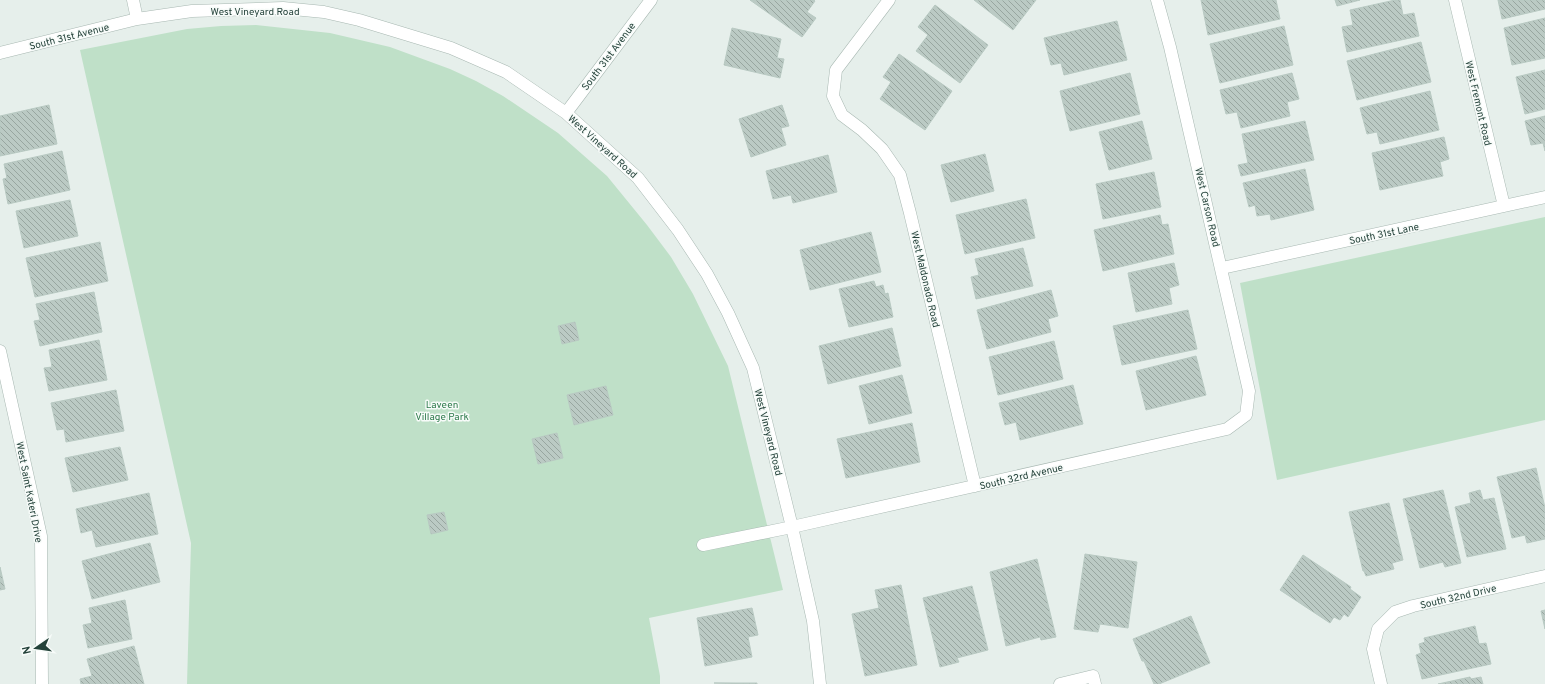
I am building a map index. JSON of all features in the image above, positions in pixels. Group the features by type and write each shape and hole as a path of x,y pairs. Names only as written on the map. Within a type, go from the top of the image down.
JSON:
{"street":[{"path":"133,0 137,19"},
{"name":"South 31st Avenue","path":"566,113 651,0"},
{"name":"West Maldonado Road","path":"889,0 836,70 833,96 842,115 862,130 882,149 900,175 975,486"},
{"name":"West Carson Road","path":"1157,0 1170,47 1222,268 1249,391 1246,415"},
{"name":"West Fremont Road","path":"1455,0 1504,206"},
{"name":"West Vineyard Road","path":"137,19 192,11 283,8 324,12 360,20 451,48 506,72 566,113 638,178 678,230 707,274 728,313 753,368 792,527 813,621 820,684"},
{"name":"South 31st Avenue","path":"0,53 137,19"},
{"name":"South 31st Lane","path":"1222,268 1545,197"},
{"name":"West Saint Kateri Drive","path":"0,351 41,536 42,684"},
{"name":"South 32rd Avenue","path":"703,545 792,527 1227,429 1246,415"},
{"name":"South 32nd Drive","path":"1381,684 1373,649 1378,629 1395,612 1545,576"},
{"path":"1060,684 1094,680"}],"green space":[{"name":"Laveen Village Park","path":"256,25 330,33 390,47 450,69 503,96 558,133 607,176 671,257 693,294 728,366 783,590 649,618 660,676 660,684 187,684 191,543 80,50 187,29"},
{"path":"1545,217 1545,420 1277,480 1240,283"}],"building":[{"path":"750,0 814,0 815,1 807,12 816,18 802,37"},
{"path":"974,0 1036,0 1013,30"},
{"path":"1201,0 1276,0 1280,19 1208,35"},
{"path":"1335,0 1360,0 1337,6"},
{"path":"1400,0 1403,15 1414,13 1419,36 1347,52 1342,27 1353,25 1350,10"},
{"path":"1498,0 1545,0 1545,9 1502,19"},
{"path":"935,5 988,45 960,83 916,51 928,35 918,27"},
{"path":"1545,18 1545,58 1512,65 1504,28"},
{"path":"1117,21 1127,60 1064,75 1061,63 1051,65 1044,38"},
{"path":"1284,26 1293,65 1220,83 1210,44"},
{"path":"732,28 781,39 777,58 784,59 780,78 724,65"},
{"path":"1421,42 1431,82 1357,100 1347,61"},
{"path":"899,54 952,91 925,130 880,99 891,82 883,77"},
{"path":"1545,70 1545,109 1525,114 1516,77"},
{"path":"1130,73 1140,114 1070,131 1060,91"},
{"path":"1292,73 1299,99 1287,102 1290,116 1241,128 1237,112 1226,114 1220,90"},
{"path":"1430,91 1439,130 1380,144 1377,132 1367,134 1360,108"},
{"path":"49,105 57,144 0,156 0,116"},
{"path":"782,105 789,126 781,128 786,145 751,157 739,119"},
{"path":"1545,116 1545,151 1543,143 1531,145 1525,121"},
{"path":"1142,121 1152,159 1109,170 1099,132"},
{"path":"1305,121 1314,160 1241,176 1238,165 1248,163 1242,134"},
{"path":"1444,137 1449,159 1440,162 1443,176 1380,190 1372,153"},
{"path":"62,151 70,190 8,204 3,179 7,178 4,164"},
{"path":"985,154 994,191 951,202 941,165"},
{"path":"828,155 837,192 793,203 791,195 773,199 766,171"},
{"path":"1305,169 1314,210 1271,220 1270,214 1257,216 1255,205 1249,207 1243,183"},
{"path":"1154,172 1161,207 1103,219 1096,184"},
{"path":"1026,199 1035,238 965,254 956,215"},
{"path":"70,200 78,236 24,248 16,211"},
{"path":"1160,215 1162,225 1168,224 1174,254 1103,271 1094,230"},
{"path":"871,232 881,272 810,290 800,250"},
{"path":"100,242 108,281 35,297 26,258"},
{"path":"1023,248 1033,286 976,299 971,277 979,275 975,259"},
{"path":"1174,263 1179,285 1169,288 1172,304 1136,312 1128,273"},
{"path":"874,281 876,287 883,285 885,294 888,293 893,317 849,327 839,289"},
{"path":"1051,290 1058,316 1048,319 1051,332 987,349 977,310"},
{"path":"94,292 102,332 40,346 34,321 40,320 36,304"},
{"path":"1188,310 1197,349 1122,365 1113,326"},
{"path":"575,322 579,340 562,344 558,326"},
{"path":"892,328 901,366 828,384 819,346"},
{"path":"99,340 107,380 49,391 44,368 52,367 49,350"},
{"path":"1054,341 1063,379 998,395 989,357"},
{"path":"1196,356 1206,395 1146,410 1136,371"},
{"path":"902,375 912,413 869,424 859,386"},
{"path":"1073,385 1083,424 1020,440 1016,422 1005,425 999,403"},
{"path":"606,386 613,415 574,425 567,395"},
{"path":"116,390 124,431 66,442 64,429 57,430 51,403"},
{"path":"912,423 920,462 846,478 837,439"},
{"path":"557,433 563,458 538,464 532,439"},
{"path":"120,447 128,480 73,492 65,458"},
{"path":"1536,468 1545,508 1545,539 1527,543 1525,535 1512,538 1497,477"},
{"path":"1443,490 1461,563 1445,567 1443,562 1420,568 1403,499"},
{"path":"1480,490 1483,500 1494,498 1506,549 1467,557 1455,507 1471,503 1469,493"},
{"path":"149,493 158,534 96,547 92,530 81,533 76,509"},
{"path":"1389,503 1403,560 1392,563 1394,569 1366,576 1363,571 1349,512"},
{"path":"444,512 448,530 431,534 427,515"},
{"path":"150,543 160,582 92,599 82,561"},
{"path":"1085,554 1137,562 1128,628 1100,624 1098,632 1074,629"},
{"path":"1303,555 1351,587 1350,589 1361,597 1348,617 1344,614 1340,620 1334,617 1330,623 1280,590"},
{"path":"1037,559 1056,637 1041,640 1040,637 1006,646 990,572"},
{"path":"0,567 5,589 0,590"},
{"path":"901,585 917,665 865,676 852,614 879,608 875,590"},
{"path":"972,586 988,650 957,658 959,662 940,667 923,598"},
{"path":"125,600 132,639 88,648 83,625 92,623 89,608"},
{"path":"752,608 758,635 748,637 752,657 705,666 697,618"},
{"path":"1545,610 1545,629 1541,611"},
{"path":"1191,616 1210,663 1159,684 1154,684 1133,639"},
{"path":"1475,626 1479,644 1486,643 1491,664 1422,679 1416,655 1421,653 1419,644 1425,642 1424,638"},
{"path":"134,646 144,684 81,684 80,679 92,676 87,659"},
{"path":"1470,677 1471,679 1481,677 1483,684 1438,684"},
{"path":"714,683 757,683 757,684"}]}
